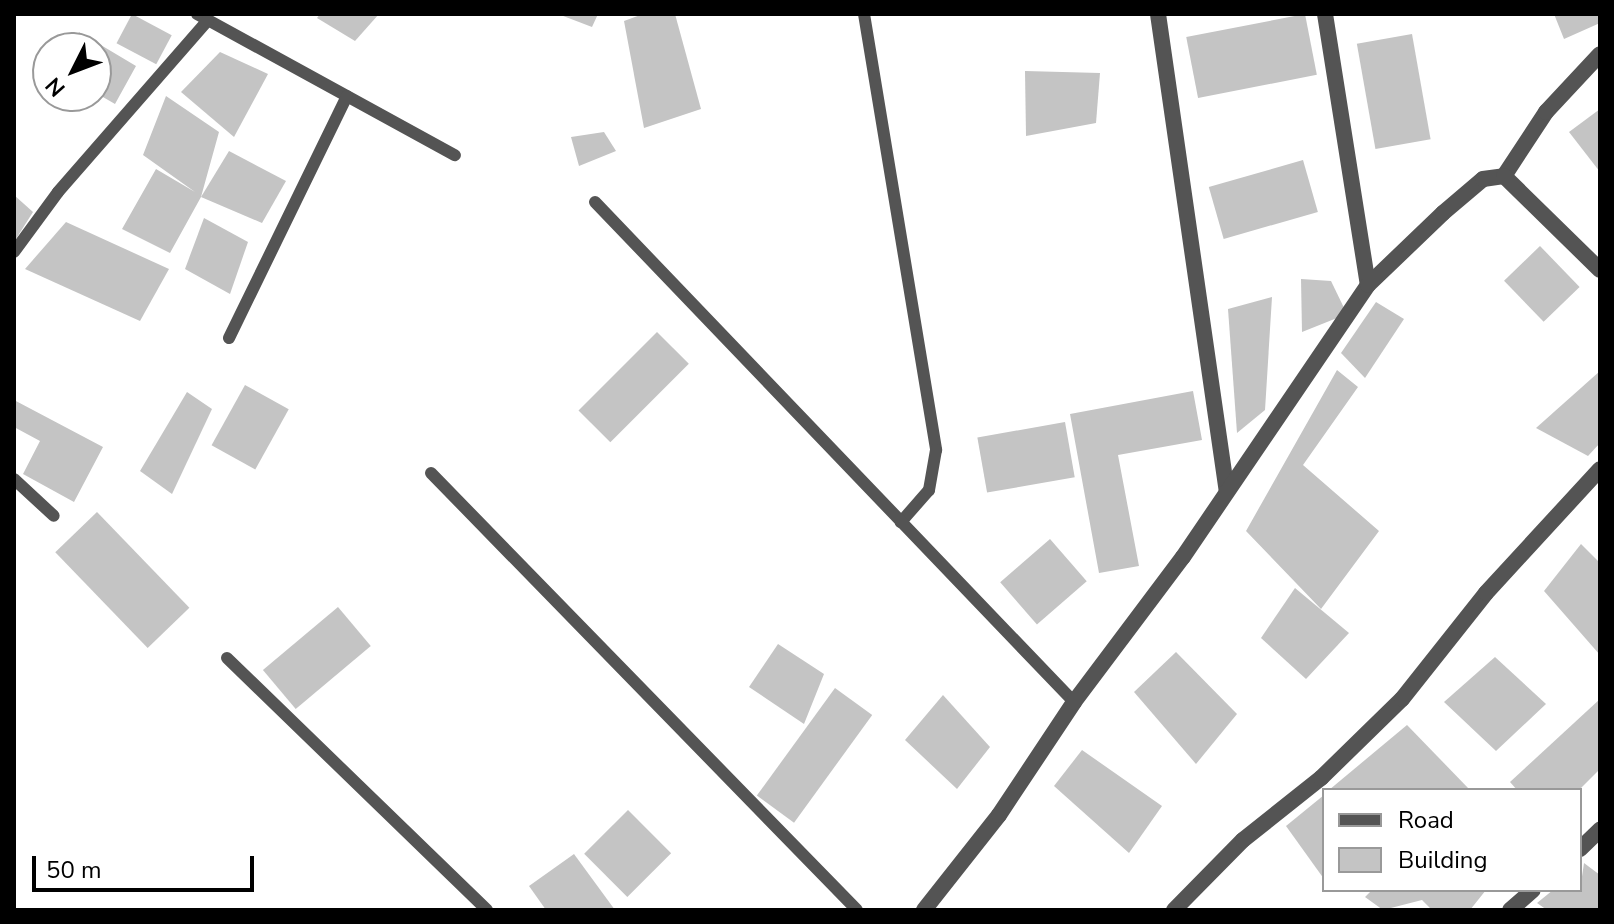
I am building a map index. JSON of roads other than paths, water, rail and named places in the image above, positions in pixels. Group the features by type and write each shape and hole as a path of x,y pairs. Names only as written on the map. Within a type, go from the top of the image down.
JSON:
{"street":[{"path":"1158,14 1227,491"},
{"path":"1325,14 1368,285"},
{"path":"924,910 999,815 1074,702 1227,491 1368,285 1483,179 1504,176 1546,112 1600,54"},
{"path":"1504,176 1600,270"},
{"path":"1174,910 1243,840 1321,778 1402,699 1486,593 1600,469"},
{"path":"1582,847 1600,830"},
{"path":"1510,910 1531,892"}],"lane":[{"path":"864,14 936,450 929,490 901,522"},
{"path":"14,252 58,192 203,17 455,155"},
{"path":"229,338 347,96"},
{"path":"595,202 1074,702"},
{"path":"431,473 857,910"},
{"path":"14,479 54,516"},
{"path":"227,658 487,910"}]}
